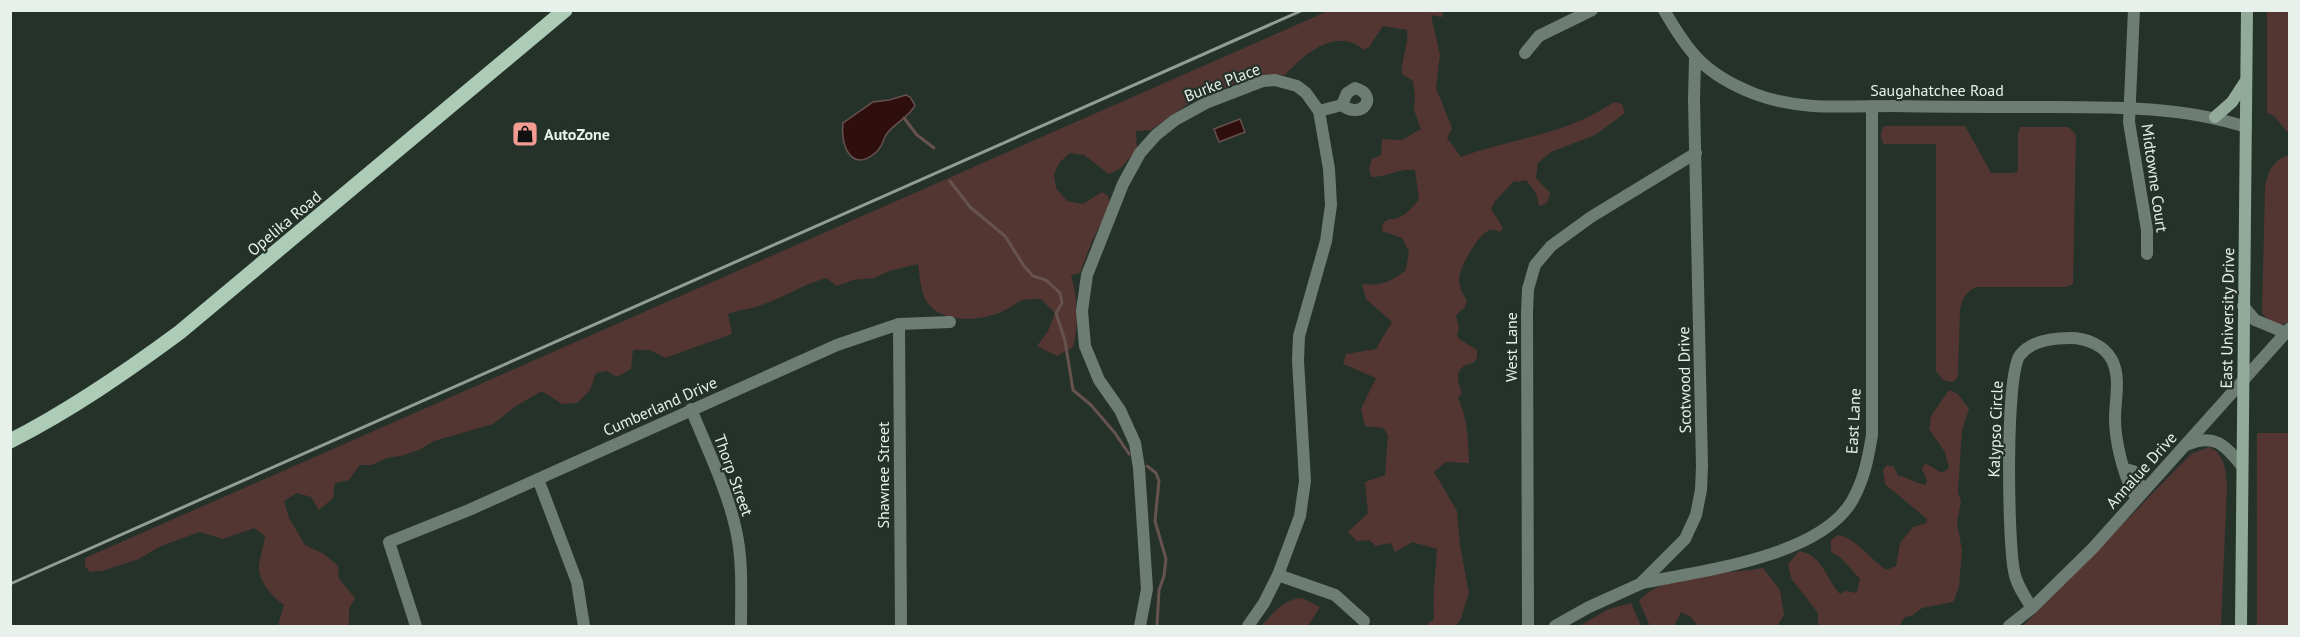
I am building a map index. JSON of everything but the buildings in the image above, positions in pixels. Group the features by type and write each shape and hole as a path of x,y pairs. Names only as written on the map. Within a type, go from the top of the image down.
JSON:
{"main road":[{"name":"Opelika Road","path":"10,441 84,399 180,332 565,10"},
{"name":"East University Drive","path":"2241,627 2247,10"},
{"path":"2215,117 2232,102 2246,81"}],"street":[{"path":"1525,53 1539,36 1592,10"},
{"name":"Saugahatchee Road","path":"1664,10 1695,59 1739,87 1782,102 1806,105 2130,108 2215,117 2246,127"},
{"name":"Midtowne Court","path":"2134,10 2129,123 2147,230 2147,254"},
{"name":"Scotwood Drive","path":"1555,627 1589,607 1641,584 1685,538 1696,515 1701,490 1695,59"},
{"name":"Burke Place","path":"1140,627 1147,589 1139,468 1135,443 1120,410 1099,380 1085,346 1082,310 1087,275 1123,184 1140,153 1174,120 1206,103 1263,81 1275,80 1297,86 1306,93 1319,111"},
{"path":"1248,627 1264,603 1278,575 1300,516 1305,481 1298,360 1299,336 1326,241 1330,217 1329,169 1319,111 1342,105"},
{"name":"East Lane","path":"1641,584 1727,565 1796,546 1826,529 1851,503 1867,471 1872,435 1872,106"},
{"name":"West Lane","path":"1528,627 1527,314 1528,289 1535,265 1551,246 1591,217 1696,153"},
{"path":"2243,306 2256,320 2287,330"},
{"name":"Cumberland Drive","path":"416,627 389,542 469,510 837,345 899,324 950,322"},
{"name":"Shawnee Street","path":"899,324 901,627"},
{"name":"Annalue Drive","path":"2009,627 2032,608 2093,548 2287,330"},
{"name":"Kalypso Circle","path":"2032,608 2014,574 2010,549 2010,401 2014,366 2027,347 2049,339 2072,338 2095,343 2111,359 2116,370 2116,430 2125,476 2133,493 2139,495"},
{"name":"Thorp Street","path":"692,409 731,509 737,532 741,627"},
{"path":"2184,445 2202,439 2216,441 2225,446 2241,465"},
{"path":"538,479 577,582 584,627"},
{"path":"1278,575 1335,595 1364,621"}],"shaded area":[{"path":"1328,11 1443,11 1443,17 1431,15 1440,55 1436,88 1452,128 1447,138 1461,157 1558,129 1577,122 1614,102 1622,104 1625,113 1595,135 1551,152 1538,163 1536,178 1550,193 1547,203 1539,206 1536,193 1526,180 1514,181 1495,201 1491,209 1503,228 1500,232 1492,230 1487,232 1477,241 1460,273 1460,284 1467,301 1465,307 1456,315 1459,328 1457,335 1459,339 1477,350 1477,358 1473,363 1463,367 1458,373 1458,382 1462,392 1458,398 1466,422 1469,463 1446,462 1434,472 1457,511 1460,546 1469,593 1460,621 1455,626 1425,626 1434,619 1437,549 1412,542 1395,552 1391,543 1376,546 1369,540 1357,541 1348,532 1368,513 1365,482 1385,475 1388,435 1383,428 1365,426 1361,409 1376,378 1343,364 1346,354 1376,349 1392,322 1366,299 1362,284 1386,282 1406,270 1409,252 1402,238 1382,231 1383,223 1402,216 1419,200 1415,170 1371,177 1369,168 1372,159 1381,155 1382,139 1402,140 1421,129 1414,110 1413,81 1402,74 1407,30 1383,26 1369,47 1364,50 1354,43 1332,42 1311,52 1285,75 1246,77 1224,89 1202,94 1151,130 1136,131 1137,149 1121,168 1109,174 1084,155 1070,153 1060,162 1054,174 1056,188 1067,201 1083,204 1102,192 1108,196 1110,206 1092,241 1080,273 1071,275 1077,311 1075,338 1073,347 1057,356 1037,346 1048,331 1055,313 1041,299 1020,301 994,315 961,319 950,317 932,308 922,292 918,264 889,271 874,278 853,280 837,286 826,278 764,304 728,314 732,334 665,358 650,350 633,350 631,369 617,377 607,371 596,373 590,390 577,403 562,404 542,391 516,406 493,424 434,441 419,450 386,458 372,465 360,465 349,480 335,483 333,498 319,510 311,497 297,493 284,501 289,518 305,545 324,554 338,566 339,579 355,598 349,609 349,626 278,626 284,605 271,593 261,577 259,565 265,536 254,528 223,539 199,532 159,547 139,559 102,571 90,572 85,566 85,558"},
{"path":"2267,11 2289,11 2289,134 2274,116 2267,113"},
{"path":"906,95 915,105 910,112 892,128 874,154 866,159 853,158 848,153 843,139 843,123 873,102"},
{"path":"1240,119 1245,132 1219,142 1214,129"},
{"path":"1884,126 1965,126 1991,173 2018,171 2020,127 2066,127 2076,135 2073,284 2065,287 1976,287 1970,291 1963,299 1960,310 1958,375 1956,380 1951,382 1943,380 1936,371 1936,144 1884,144 1881,135"},
{"path":"2289,155 2289,321 2280,326 2272,323 2262,313 2265,187 2272,167"},
{"path":"1949,390 1958,394 1969,409 1962,430 1958,492 1961,501 1957,523 1962,550 1959,587 1953,602 1922,608 1913,615 1905,617 1899,626 1818,626 1818,613 1791,578 1788,564 1799,551 1807,554 1819,562 1840,594 1845,591 1857,593 1860,579 1841,558 1831,552 1831,540 1838,535 1851,540 1887,570 1896,566 1900,543 1913,527 1926,523 1927,519 1885,484 1883,470 1887,465 1894,467 1898,476 1925,485 1927,481 1922,469 1925,463 1942,473 1949,468 1945,452 1929,429 1931,416"},
{"path":"2257,433 2289,433 2289,626 2257,626"},
{"path":"2210,447 2222,459 2227,486 2221,626 2023,626 2191,454"},
{"path":"1763,568 1780,590 1784,615 1777,626 1698,626 1691,617 1681,612 1674,626 1650,626 1639,601 1650,591 1680,579"},
{"path":"1302,598 1320,607 1308,626 1261,626 1284,604"},
{"path":"1631,603 1641,626 1579,626 1609,609"}],"waterway":[{"path":"904,118 917,135 934,148"},
{"path":"950,181 970,207 1005,236 1033,276 1046,280 1060,293 1062,303 1056,313 1065,341 1073,390 1091,405 1115,433 1129,454"},
{"path":"1147,466 1156,473 1159,481 1155,521 1166,559 1159,590 1157,626"}],"railway":[{"path":"10,584 1303,10"}],"place":[{"name":"AutoZone","path":"525,134"}]}
